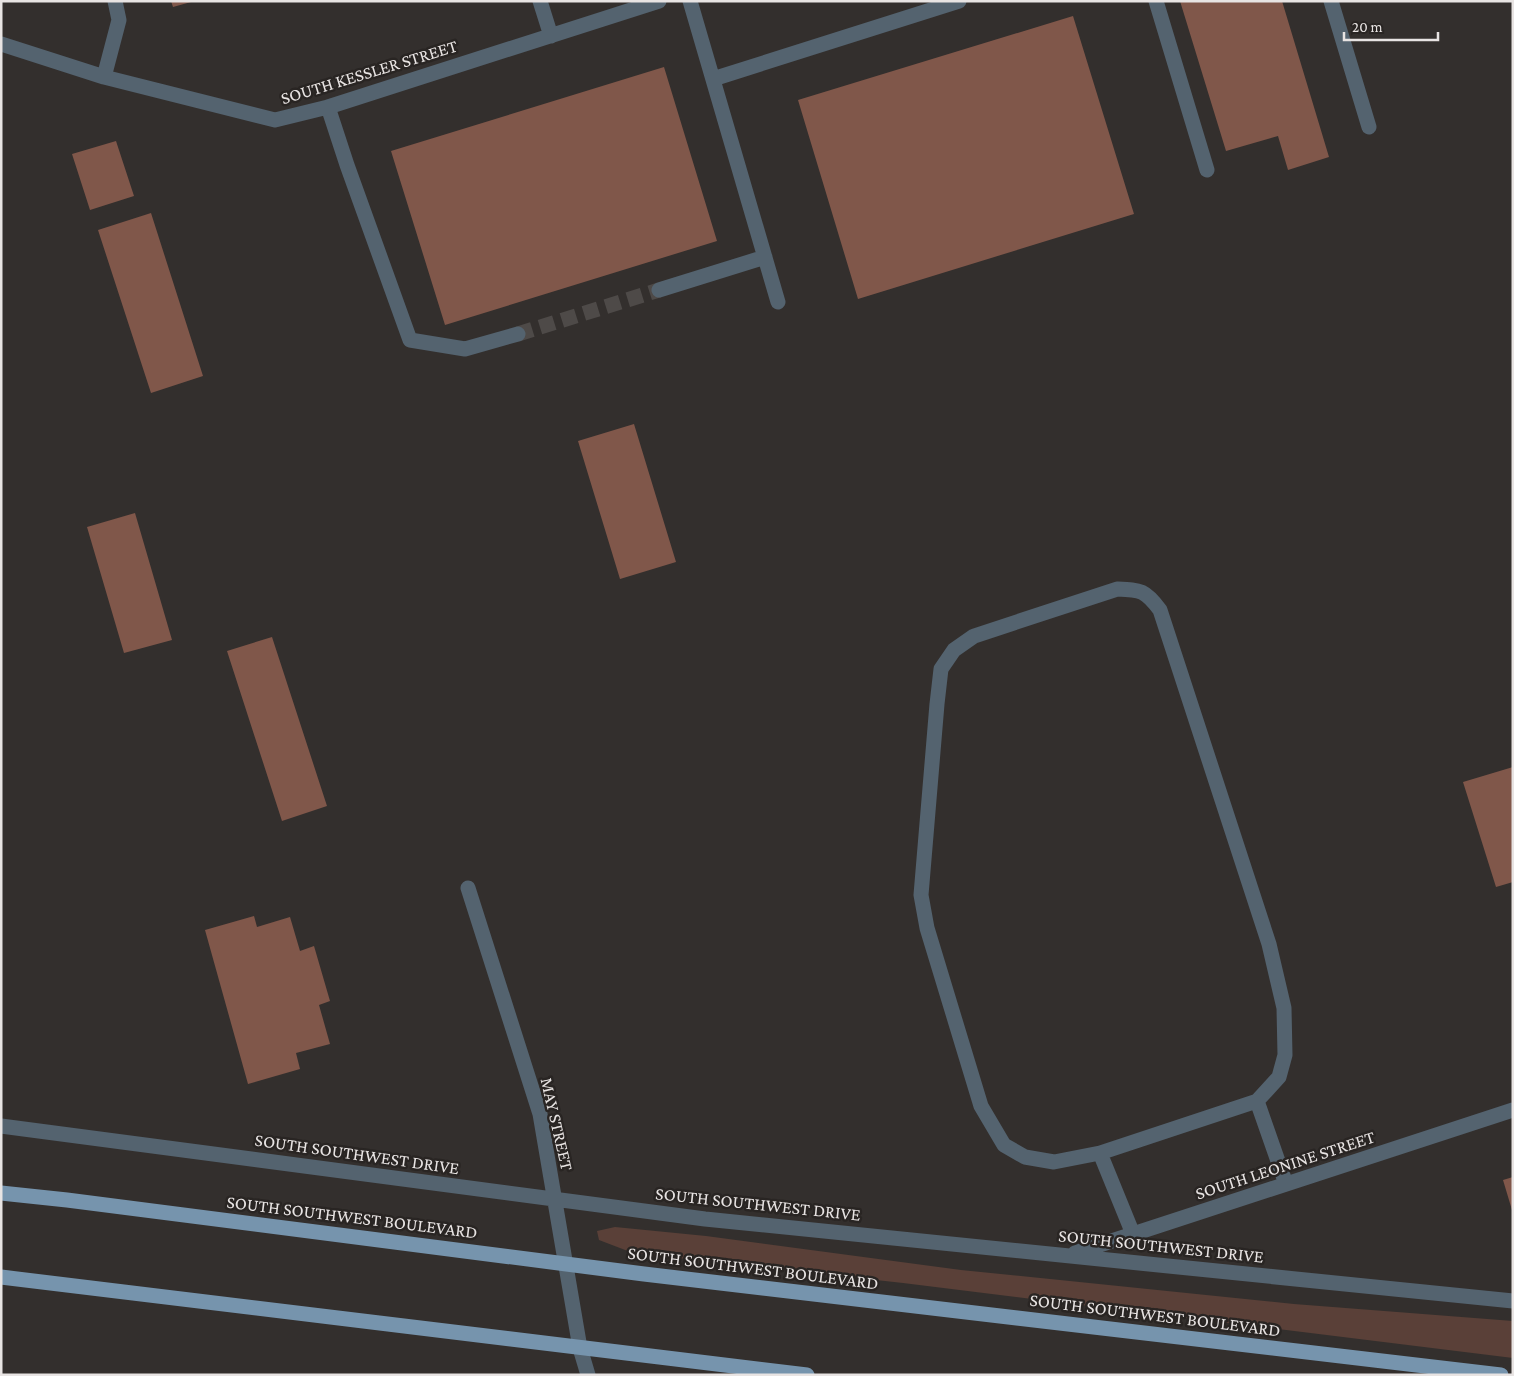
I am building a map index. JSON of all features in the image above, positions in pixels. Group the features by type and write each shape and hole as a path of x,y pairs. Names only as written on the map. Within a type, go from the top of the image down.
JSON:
{"main road":[{"name":"SOUTH SOUTHWEST BOULEVARD","path":"1,1193 565,1264 1501,1375"},
{"path":"1,1277 807,1375"}],"street":[{"path":"104,77 119,20 115,1"},
{"path":"540,1 551,36"},
{"name":"SOUTH KESSLER STREET","path":"1,44 104,77 275,120 328,107 660,1"},
{"path":"690,1 778,302"},
{"path":"713,79 960,1"},
{"path":"1156,1 1207,170"},
{"path":"1331,1 1369,127"},
{"path":"328,107 410,340 465,349 518,334"},
{"path":"659,290 765,257"},
{"path":"1117,589 1137,590 1149,596 1160,610 1269,944 1284,1008 1285,1055 1279,1077 1257,1101 1100,1153 1054,1162 1025,1158 1004,1145 981,1106 927,928 921,895 941,669 954,650 974,636 1117,589"},
{"name":"MAY STREET","path":"468,888 540,1114 580,1348 588,1375"},
{"path":"1257,1101 1286,1184"},
{"name":"SOUTH LEONINE STREET","path":"1069,1255 1513,1110"},
{"name":"SOUTH SOUTHWEST DRIVE","path":"1,1126 705,1219 1513,1301"},
{"path":"1100,1153 1133,1234"}],"shaded area":[{"path":"615,1227 706,1236 961,1270 1294,1304 1513,1321 1513,1358 903,1283 633,1253 599,1240 597,1231"}],"building":[{"path":"171,1 191,1 191,2 173,7"},
{"path":"1180,1 1282,1 1329,157 1288,170 1278,136 1226,151"},
{"path":"1073,16 1134,214 858,299 798,100"},
{"path":"664,67 717,241 445,325 391,151"},
{"path":"116,141 134,196 90,210 72,154"},
{"path":"151,213 203,376 151,393 98,230"},
{"path":"634,424 676,562 620,579 578,441"},
{"path":"135,513 172,640 124,653 87,527"},
{"path":"272,637 327,806 282,821 227,651"},
{"path":"1513,767 1513,882 1496,887 1463,782"},
{"path":"254,916 257,927 290,917 300,951 314,946 330,1001 319,1005 330,1044 296,1053 300,1069 248,1084 205,930"},
{"path":"1513,1177 1513,1210 1512,1210 1503,1180"}],"tunnel":[{"path":"518,334 659,290"}]}
